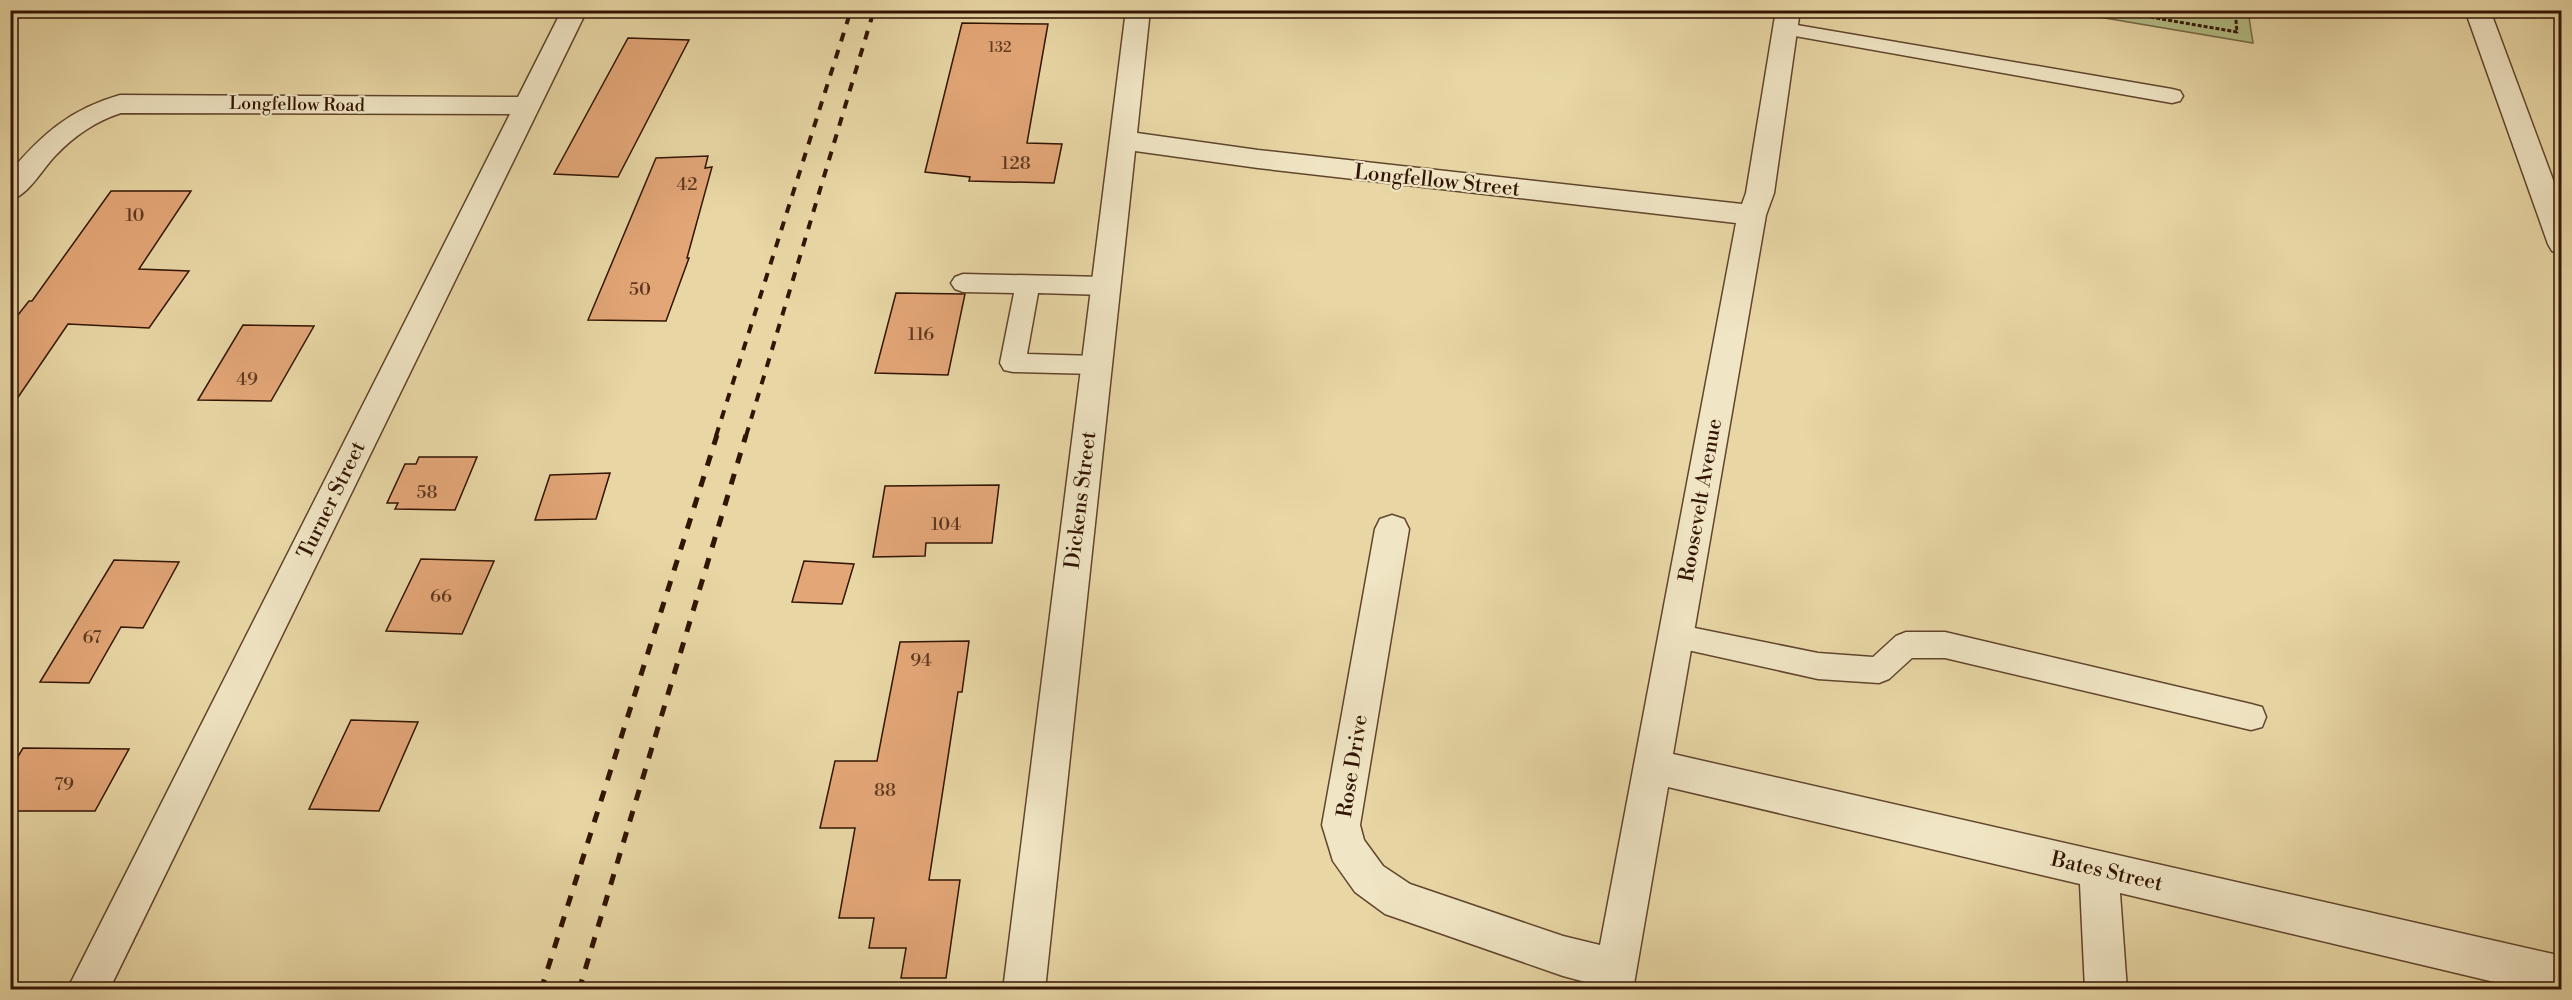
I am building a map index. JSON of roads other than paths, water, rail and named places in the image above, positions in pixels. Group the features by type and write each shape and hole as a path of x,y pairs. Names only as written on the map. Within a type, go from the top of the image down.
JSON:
{"street":[{"name":"Turner Street","path":"87,990 575,10"},
{"name":"Dickens Street","path":"1024,990 1138,10"},
{"path":"2477,10 2562,244"},
{"name":"Roosevelt Avenue","path":"1613,979 1752,215 1760,193 1787,20"},
{"name":"Longfellow Road","path":"10,191 45,149 71,125 94,112 133,103 528,106"},
{"name":"Longfellow Street","path":"1123,140 1258,159 1752,215"},
{"name":"Rose Drive","path":"1392,529 1341,825 1347,848 1369,879 1399,900 1563,956 1613,979"},
{"name":"Bates Street","path":"1652,766 2562,977"},
{"path":"2099,868 2106,990"}],"lane":[{"path":"1787,20 2172,96"},
{"path":"963,283 1106,286"},
{"path":"1028,285 1013,363 1096,365"},
{"path":"1675,636 1818,666 1878,670 1906,645 1945,645 2251,717"}],"railway":[{"path":"716,436 851,10"},
{"path":"746,436 874,10"},
{"path":"541,990 717,435"},
{"path":"579,990 746,435"}]}
